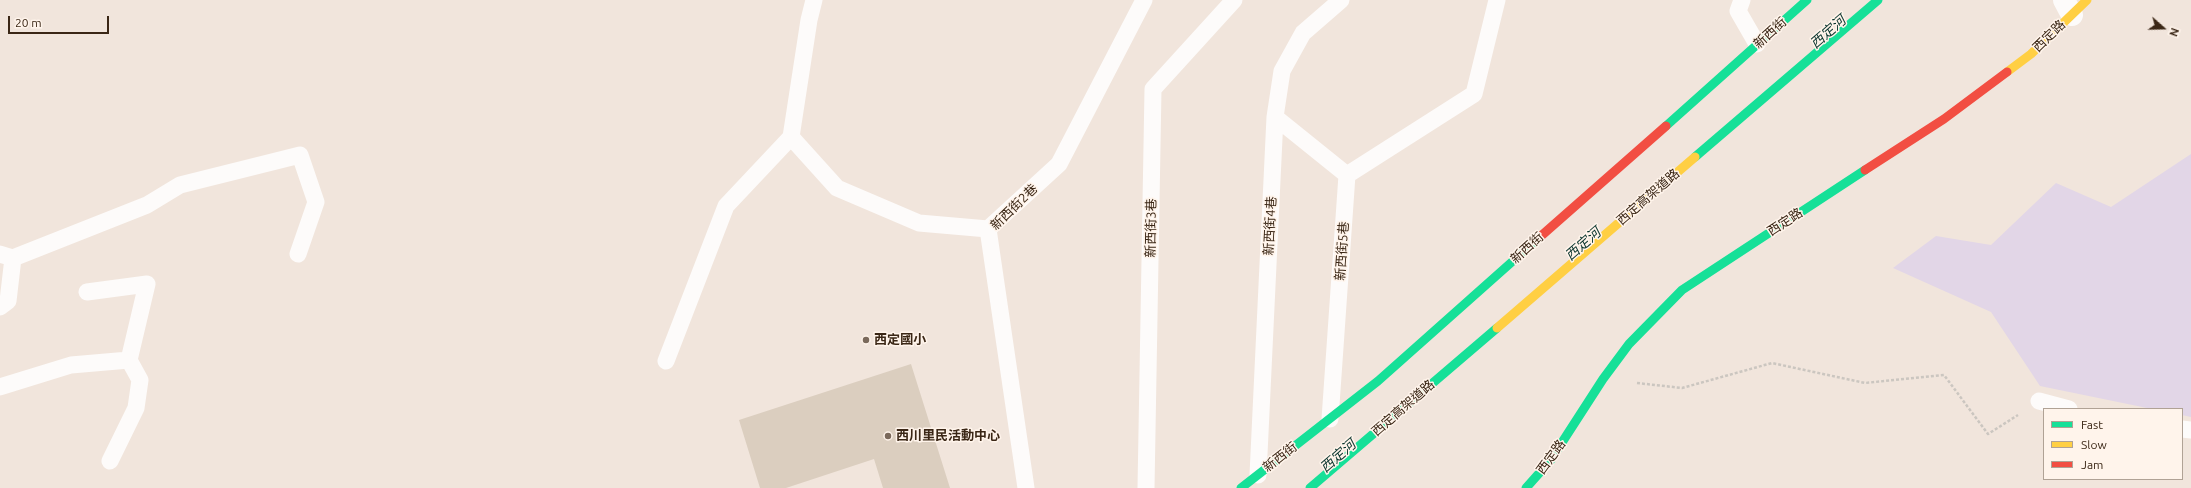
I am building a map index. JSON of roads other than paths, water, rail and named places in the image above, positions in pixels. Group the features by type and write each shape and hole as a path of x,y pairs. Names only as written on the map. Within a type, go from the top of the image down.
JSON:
{"street":[{"name":"新西街","path":"1241,488 1378,381 1807,0"},
{"name":"西定高架道路","path":"1310,488 1878,0"},
{"name":"西定路","path":"1526,488 1550,461 1603,379 1629,344 1682,290 1944,119 2031,54 2068,7 2087,0"}],"lane":[{"path":"666,361 726,206 791,136 809,20 814,0"},
{"name":"新西街2巷","path":"1026,488 988,229 1059,164 1144,0"},
{"name":"新西街3巷","path":"1146,488 1153,88 1234,0"},
{"name":"新西街4巷","path":"1258,475 1275,117 1282,71 1304,33 1341,0"},
{"path":"1275,117 1347,175 1474,94 1498,0"},
{"path":"1742,0 1738,11 1757,44"},
{"path":"791,136 837,188 919,223 988,229"},
{"path":"0,307 8,301 7,256 147,205 180,185 300,155 316,202 298,254"},
{"name":"新西街5巷","path":"1330,419 1347,175"},
{"path":"87,292 147,284 129,360 140,380 136,408 110,461"},
{"path":"0,387 72,365 129,360"},
{"path":"2039,401 2065,408"}],"place":[{"name":"西定國小","path":"866,340"},
{"name":"西川里民活動中心","path":"888,436"}],"water label":[{"name":"西定河","path":"1828,32"},
{"name":"西定河","path":"1583,244"},
{"name":"西定河","path":"1338,456"}]}
